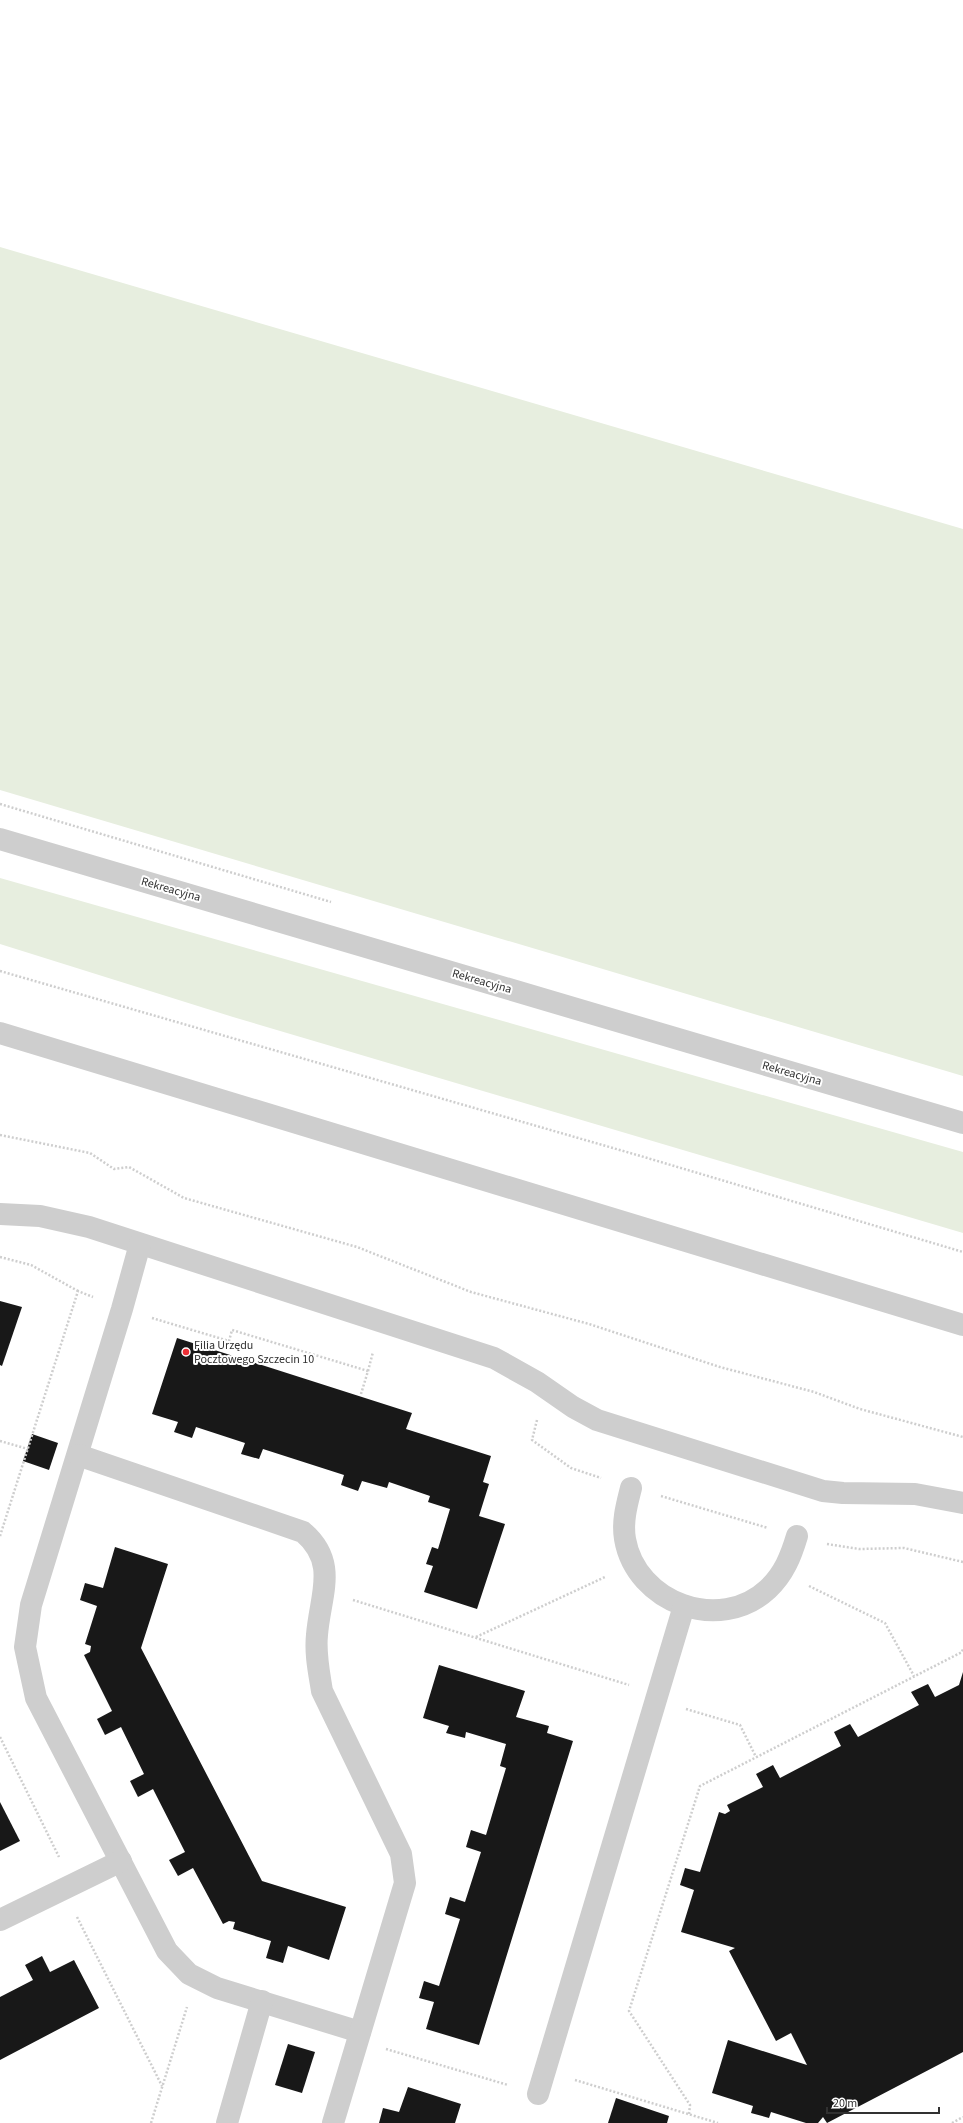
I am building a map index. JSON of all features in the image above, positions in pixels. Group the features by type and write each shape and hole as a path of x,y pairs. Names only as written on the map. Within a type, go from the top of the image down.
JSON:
{"street":[{"name":"Rekreacyjna","path":"0,839 963,1123"},
{"path":"0,1033 963,1325"},
{"path":"0,1214 40,1216 89,1227 494,1358 537,1382 574,1407 604,1422 823,1491 843,1493 915,1494 963,1503"},
{"path":"140,1244 78,1455 31,1604 25,1647 36,1698 167,1951 189,1974 217,1988 262,2001 358,2036"},
{"path":"78,1455 303,1532 315,1543 324,1561 323,1590 317,1636 317,1664 322,1690 401,1854 405,1883 333,2123"},
{"path":"631,1488 625,1513 625,1539 634,1564 643,1578 654,1590 668,1599 684,1606 706,1610 728,1609 749,1602 768,1589 782,1573 792,1555 797,1536"},
{"path":"538,2094 684,1606"},
{"path":"0,1920 121,1860"},
{"path":"227,2123 262,2001"}],"path":[{"path":"0,971 644,1156 963,1252"},
{"path":"0,1136 90,1153 114,1169 129,1167 184,1198 357,1247 471,1292 589,1324 720,1367 814,1392 860,1410 963,1437"},
{"path":"0,1257 31,1265 78,1291 122,1309 229,1342 232,1330 368,1371 361,1394"},
{"path":"0,1536 78,1291"},
{"path":"0,1441 28,1449"},
{"path":"475,1638 634,1564"},
{"path":"782,1573 885,1623 914,1676"},
{"path":"323,1590 641,1688 656,1699 740,1726 756,1757"},
{"path":"689,2114 690,2105 630,2011 700,1786 962,1652 963,1649"},
{"path":"0,1737 60,1858 56,1863"},
{"path":"75,1912 162,2086"},
{"path":"151,2123 188,2002"},
{"path":"358,2036 538,2094"},
{"path":"545,2071 718,2123"},
{"path":"952,2123 963,2117"}],"green space":[{"path":"0,247 963,529 963,1076 0,790"},
{"path":"0,878 963,1152 963,1233 233,1017 0,944"}],"building":[{"path":"0,1301 22,1307 2,1366 0,1365"},
{"path":"177,1338 412,1413 406,1429 491,1456 483,1482 489,1484 479,1516 505,1524 477,1609 424,1592 433,1566 426,1564 432,1547 438,1549 450,1509 428,1502 430,1496 389,1482 387,1488 362,1481 358,1491 341,1485 344,1475 263,1449 259,1459 241,1454 245,1443 196,1427 192,1438 174,1432 178,1422 152,1414"},
{"path":"32,1434 58,1443 49,1470 23,1461"},
{"path":"115,1547 168,1564 141,1648 262,1881 346,1907 329,1960 288,1946 283,1963 266,1958 271,1941 233,1929 235,1922 229,1921 223,1924 193,1868 178,1876 169,1860 185,1852 153,1789 138,1797 130,1781 144,1774 121,1727 105,1735 97,1719 112,1711 84,1655 90,1652 91,1646 85,1644 97,1606 80,1600 85,1583 103,1588"},
{"path":"439,1665 525,1691 516,1717 549,1726 547,1733 573,1741 479,2045 426,2029 434,2002 419,1998 424,1981 439,1986 460,1919 445,1914 450,1897 465,1902 481,1852 466,1847 471,1830 486,1835 506,1768 500,1766 506,1744 466,1732 465,1738 446,1733 449,1726 423,1718"},
{"path":"963,1672 963,2052 827,2123 823,2117 818,2123 806,2123 771,2112 769,2118 751,2113 753,2106 712,2093 728,2040 807,2065 791,2033 776,2041 729,1951 735,1948 681,1932 694,1890 680,1885 685,1868 700,1872 719,1812 725,1814 730,1811 727,1805 763,1787 756,1774 773,1765 780,1778 841,1746 834,1732 850,1724 858,1737 919,1705 911,1692 928,1684 935,1697 959,1685"},
{"path":"0,1802 20,1841 0,1851"},
{"path":"42,1956 50,1972 74,1960 99,2008 0,2060 0,1997 33,1980 25,1965"},
{"path":"288,2044 315,2052 302,2093 275,2085"},
{"path":"408,2087 461,2104 455,2123 379,2123 383,2108 399,2112"},
{"path":"616,2098 669,2116 667,2123 608,2123"}],"place":[{"name":"Filia Urzędu Pocztowego Szczecin 10","path":"186,1352"}]}
